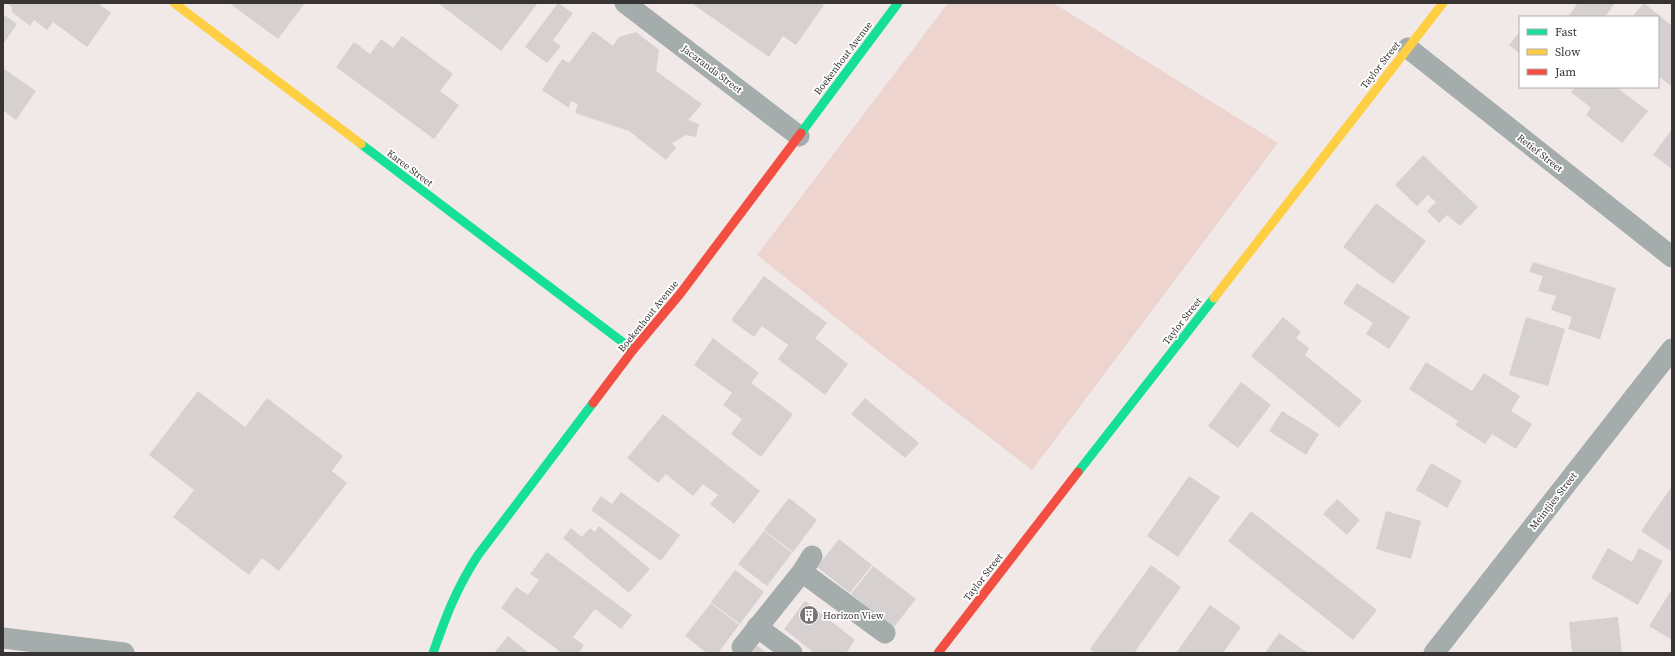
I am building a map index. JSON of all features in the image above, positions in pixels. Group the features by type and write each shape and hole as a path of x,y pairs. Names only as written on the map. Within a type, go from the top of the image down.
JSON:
{"street":[{"name":"Karee Street","path":"174,3 633,350"},
{"name":"Jacaranda Street","path":"625,3 799,136"},
{"name":"Boekenhout Avenue","path":"433,653 450,605 462,580 478,555 633,350 680,294 898,3"},
{"name":"Taylor Street","path":"938,653 1443,3"},
{"name":"Retief Street","path":"1408,48 1672,257"},
{"name":"Meintjies Street","path":"1434,653 1672,349"},
{"path":"742,647 807,564 885,633"},
{"path":"757,627 792,653"},
{"path":"3,638 124,653"}],"shaded area":[{"path":"948,3 1053,3 1278,143 1032,470 884,356 757,255"}],"building":[{"path":"7,3 98,3 111,13 87,47 53,22 47,30 34,20 30,26 12,12 12,7"},
{"path":"229,3 305,3 278,39"},
{"path":"438,3 538,3 501,51"},
{"path":"558,3 573,13 553,40 561,46 547,63 525,47"},
{"path":"691,3 820,3 824,5 796,45 783,36 769,57"},
{"path":"1578,3 1615,3 1606,16 1569,16"},
{"path":"1644,3 1672,26 1671,86 1659,77 1659,16 1633,16"},
{"path":"3,14 17,24 4,43 3,42"},
{"path":"593,31 613,46 619,37 636,32 659,50 656,71 702,104 688,120 699,124 696,137 686,135 672,143 676,148 666,160 629,131 575,113 578,104 571,101 569,108 542,90 562,59 569,63"},
{"path":"1519,32 1519,53 1509,45"},
{"path":"402,36 453,74 440,91 459,105 434,139 336,67 354,42 370,54 381,39 393,48"},
{"path":"3,68 36,91 16,120 3,110"},
{"path":"1574,88 1617,88 1648,111 1622,143 1586,115 1591,108 1571,92"},
{"path":"1672,129 1672,169 1653,155"},
{"path":"1423,155 1478,207 1460,226 1447,215 1439,223 1427,211 1436,202 1428,195 1417,206 1395,185"},
{"path":"1376,203 1426,241 1393,284 1343,247"},
{"path":"1533,262 1616,288 1600,339 1568,329 1572,317 1551,310 1556,296 1538,291 1543,276 1529,272"},
{"path":"764,276 827,323 815,338 848,364 825,395 778,359 788,345 762,326 754,337 731,320"},
{"path":"1357,283 1410,317 1389,349 1366,334 1373,323 1343,303"},
{"path":"1283,317 1301,332 1296,338 1309,348 1305,355 1362,401 1339,428 1251,356"},
{"path":"1526,317 1565,329 1548,386 1509,375"},
{"path":"713,338 759,373 751,383 793,414 761,457 731,434 742,419 723,405 732,393 694,365"},
{"path":"1426,362 1472,391 1484,373 1520,396 1511,411 1532,424 1516,449 1492,434 1485,444 1455,425 1458,421 1409,389"},
{"path":"1241,382 1271,405 1238,448 1208,426"},
{"path":"198,391 245,427 267,398 343,456 332,471 347,483 279,571 262,558 249,575 173,517 194,490 149,455"},
{"path":"865,398 919,443 905,458 851,414"},
{"path":"1282,411 1319,434 1306,455 1269,431"},
{"path":"663,414 760,491 734,524 710,504 718,495 703,484 693,496 666,474 658,483 627,458"},
{"path":"1431,463 1462,481 1447,508 1416,490"},
{"path":"1189,476 1220,497 1178,557 1147,536"},
{"path":"1672,486 1672,552 1641,531"},
{"path":"621,492 680,535 661,561 591,510 601,496 612,504"},
{"path":"789,498 817,520 793,552 764,530"},
{"path":"1337,499 1360,520 1347,535 1323,514"},
{"path":"1251,511 1377,610 1353,640 1228,541"},
{"path":"1386,511 1421,521 1411,559 1376,549"},
{"path":"599,526 650,569 629,593 563,538 571,528 582,537 590,528 595,532"},
{"path":"764,531 792,553 767,586 738,564"},
{"name":"Horizon View","path":"839,539 872,565 850,593 817,567"},
{"path":"1608,548 1632,562 1639,548 1663,561 1638,605 1591,578"},
{"path":"547,552 632,615 621,629 595,609 573,637 584,645 579,653 562,653 501,608 516,587 528,595 539,580 530,574"},
{"path":"1151,565 1181,587 1134,653 1095,653 1090,649"},
{"name":"Horizon View","path":"873,566 916,599 894,627 851,594"},
{"path":"735,570 764,592 740,624 711,602"},
{"path":"1672,589 1672,640 1649,626"},
{"name":"Horizon View","path":"805,601 855,640 846,653 814,653 784,629"},
{"path":"711,603 739,625 718,653 707,653 685,636"},
{"path":"1210,605 1241,627 1223,653 1176,653"},
{"path":"1618,617 1622,653 1572,653 1569,622"},
{"path":"1279,633 1308,653 1265,653"},
{"path":"508,636 529,653 494,653"},
{"path":"754,643 767,653 747,653"}],"traffic: fast":[{"path":"801,133 898,3"},
{"path":"361,144 633,350"},
{"path":"1078,472 1214,298"},
{"path":"433,653 452,603 478,555 593,403"}],"traffic: slow":[{"path":"174,3 361,144"},
{"path":"1214,298 1443,3"}],"traffic: jam":[{"path":"593,403 633,350 680,294 801,133"},
{"path":"938,653 1078,472"}],"place":[{"name":"Horizon View","path":"809,615"}]}
